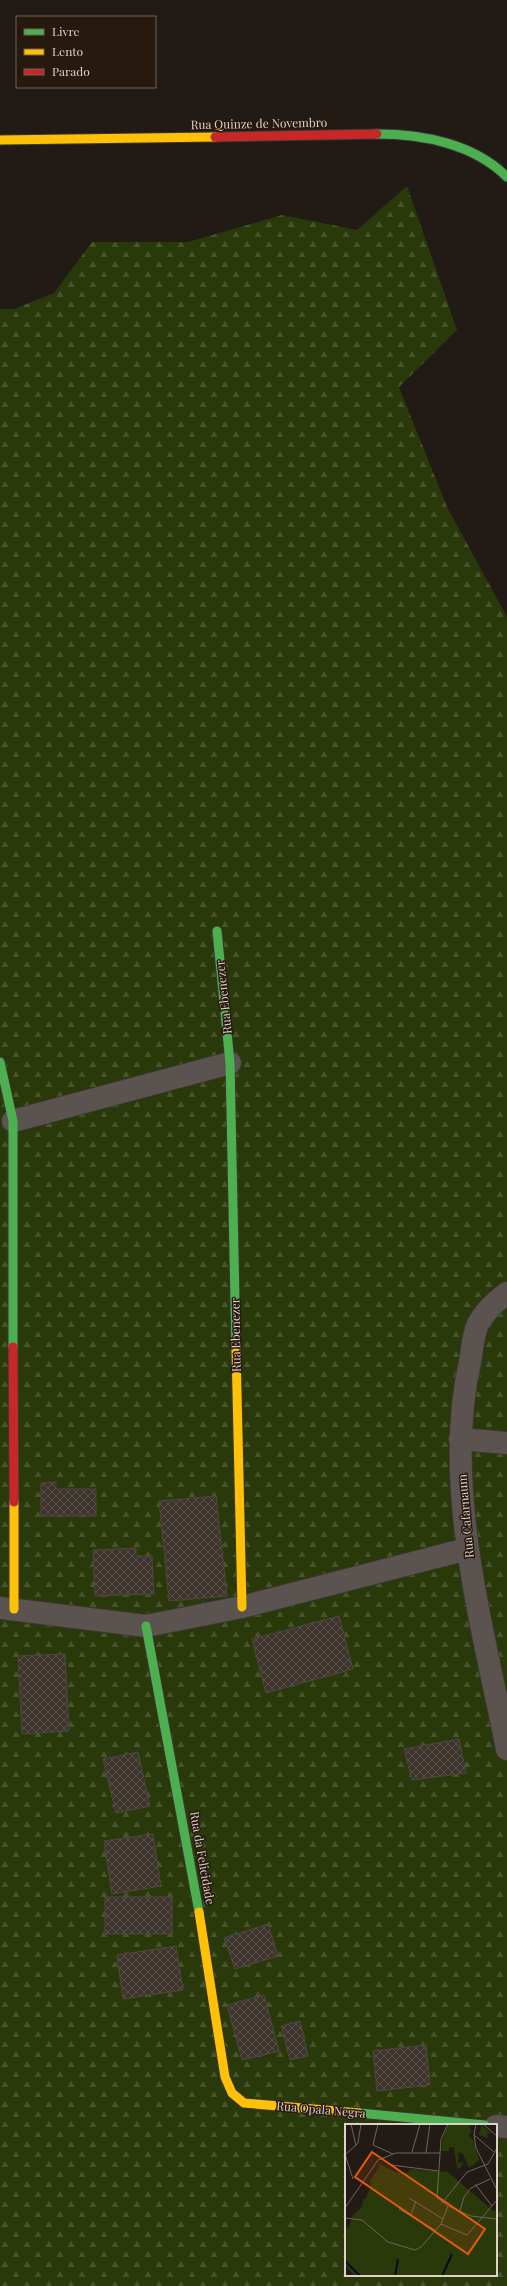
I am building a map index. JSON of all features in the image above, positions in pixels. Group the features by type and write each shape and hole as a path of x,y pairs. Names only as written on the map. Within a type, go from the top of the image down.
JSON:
{"street":[{"name":"Rua Quinze de Novembro","path":"0,140 395,134 455,144 496,166 507,177"},
{"name":"Rua Ebenezer","path":"217,932 230,1063 242,1607"},
{"path":"0,1062 13,1121 7,1608 146,1626 242,1607 467,1549"},
{"path":"13,1121 230,1063"},
{"name":"Rua Cafarnaum","path":"507,1293 494,1303 478,1325 464,1385 460,1439 467,1549 507,1749"},
{"path":"460,1439 507,1443"},
{"name":"Rua da Felicidade","path":"146,1626 193,1872 225,2077 232,2094"},
{"name":"Rua Opala Negra","path":"232,2094 244,2103 475,2124"},
{"path":"497,2126 507,2127"}],"green space":[{"path":"407,186 457,330 399,387 447,507 507,617 507,2286 0,2286 0,309 14,309 54,293 92,242 188,242 282,215 357,230"}],"building":[{"path":"56,1482 56,1489 96,1489 96,1516 41,1516 41,1483"},
{"path":"216,1496 227,1596 169,1601 159,1501"},
{"path":"136,1548 136,1556 152,1556 154,1594 95,1596 93,1550"},
{"path":"339,1616 353,1669 266,1693 252,1639"},
{"path":"65,1654 69,1731 22,1734 18,1656"},
{"path":"459,1739 466,1773 412,1780 404,1749"},
{"path":"138,1752 150,1806 116,1813 103,1759"},
{"path":"153,1834 161,1886 112,1894 104,1841"},
{"path":"105,1897 172,1897 172,1934 105,1934"},
{"path":"268,1924 278,1956 235,1969 224,1938"},
{"path":"176,1946 183,1990 123,1999 117,1955"},
{"path":"264,1995 279,2051 242,2060 227,2005"},
{"path":"300,2021 308,2056 290,2060 281,2026"},
{"path":"426,2045 430,2085 377,2091 373,2051"}],"traffic: fast":[{"path":"377,134 412,136 447,143 479,156 507,177"},
{"path":"217,931 230,1063 236,1349"},
{"path":"0,1062 13,1121 13,1347"},
{"path":"146,1626 199,1912"},
{"path":"359,2113 474,2124"}],"traffic: slow":[{"path":"0,140 215,137"},
{"path":"236,1349 242,1607"},
{"path":"14,1502 14,1609"},
{"path":"199,1912 225,2077 232,2093 244,2103 359,2113"}],"traffic: jam":[{"path":"215,137 377,134"},
{"path":"13,1347 14,1502"}]}
